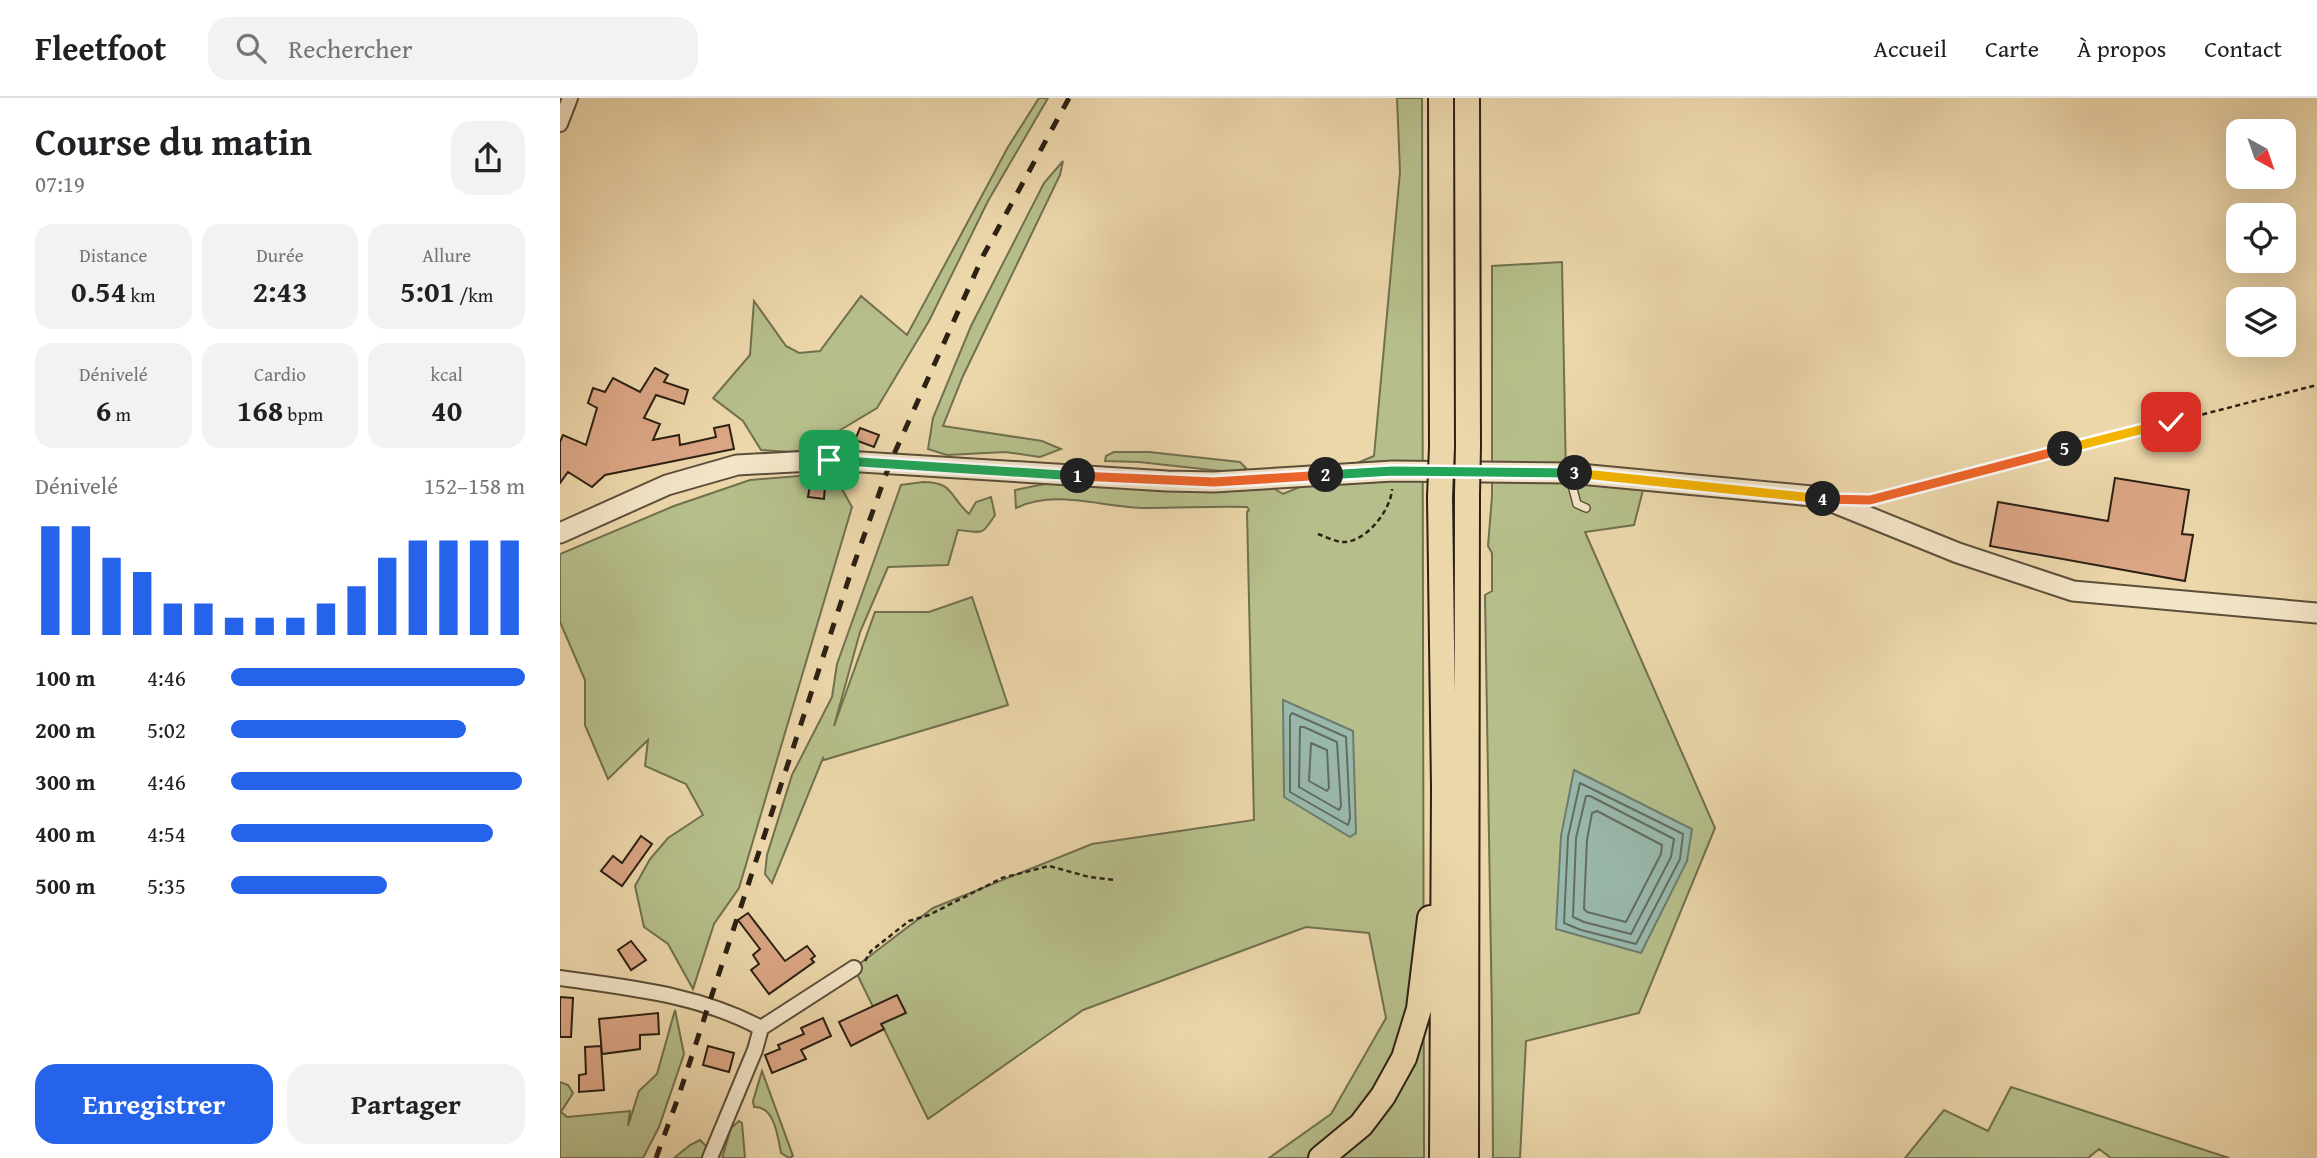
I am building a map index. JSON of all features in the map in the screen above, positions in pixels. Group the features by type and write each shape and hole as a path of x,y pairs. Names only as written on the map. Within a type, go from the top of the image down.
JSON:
{"highway":[{"path":"1441,98 1440,497 1444,788 1442,1158"},
{"path":"1466,1158 1468,98"},
{"path":"1321,1158 1361,1125 1383,1096 1404,1058 1419,1009 1444,788"}],"street":[{"path":"560,124 570,98"},
{"path":"560,533 667,485 737,465 829,460 1214,482 1393,471 1569,473 1812,496 1958,553 2073,591 2317,613"},
{"path":"710,1158 755,1050 761,1028 854,968"},
{"path":"560,978 666,993 709,1005 761,1028"}],"lane":[{"path":"1569,473 1577,504 1586,508"}],"path":[{"path":"1870,500 2317,385"},
{"path":"1318,534 1342,543 1359,539 1384,513 1392,495 1393,471"},
{"path":"854,968 864,963 871,951 909,921 929,915 1002,878 1049,866 1089,877 1115,880"}],"green space":[{"path":"1039,98 1048,98 988,201 929,321 877,408 802,453 761,450 743,421 713,398 750,355 754,301 786,346 799,353 820,351 861,296 907,335 1008,147"},
{"path":"1397,98 1422,98 1424,1158 1269,1158 1331,1114 1386,1018 1369,933 1306,927 1083,1010 928,1119 854,968 933,908 1092,844 1254,820 1247,507 1149,508 1065,499 1032,502 1016,508 1015,490 1050,483 1189,489 1273,488 1283,494 1374,456 1400,172"},
{"path":"1063,161 1060,175 963,376 943,426 1042,441 1061,449 1040,457 1005,452 947,455 928,449 933,418 971,326 1044,183"},
{"path":"1562,262 1566,478 1643,490 1634,525 1585,532 1715,828 1639,1013 1526,1041 1520,1158 1493,1158 1485,595 1492,591 1492,553 1488,546 1492,496 1492,266"},
{"path":"1114,452 1149,452 1240,462 1246,468 1239,473 1105,461 1106,456"},
{"path":"824,474 842,489 852,507 739,888 714,924 693,989 668,944 644,927 635,886 650,859 668,838 703,815 686,784 645,766 648,740 608,779 585,725 585,680 560,622 560,554 674,506 750,480"},
{"path":"923,482 946,487 969,514 976,502 991,497 995,515 981,532 958,530 948,565 888,567 860,632 834,726 875,612 929,612 972,597 1008,705 824,760 823,758 772,883 765,874 767,855 792,775 832,697 837,664 901,485"},
{"path":"675,1010 684,1054 659,1127 643,1158 560,1158 560,1082 568,1085 573,1093 561,1112 567,1117 630,1111 628,1126 639,1091 657,1074"},
{"path":"762,1071 793,1156 789,1158 781,1153 771,1117 761,1108 754,1107 753,1101"},
{"path":"2011,1087 2229,1158 2111,1158 2099,1149 2088,1158 1905,1158 1944,1110 1988,1131"},
{"path":"739,1121 742,1123 745,1158 722,1158 731,1128"},
{"path":"700,1140 712,1152 710,1158 674,1158 690,1145"}],"water":[{"path":"1283,700 1353,731 1356,833 1350,837 1284,797"},
{"path":"1574,770 1692,829 1687,861 1641,953 1556,929 1561,836"}],"building":[{"path":"655,368 668,375 664,382 688,390 684,404 656,395 644,418 660,424 653,440 679,435 680,445 716,437 714,428 729,425 734,449 605,475 592,487 568,472 560,483 560,442 563,435 586,445 597,408 588,403 593,388 605,392 613,378 640,392"},
{"path":"860,428 879,435 874,447 855,440"},
{"path":"2115,478 2189,490 2182,534 2193,535 2185,581 1990,546 1998,502 2108,521"},
{"path":"810,485 825,486 824,499 808,497"},
{"path":"641,836 652,844 622,886 601,871 613,856 622,863"},
{"path":"748,913 785,961 807,946 815,956 811,959 814,962 769,994 751,970 759,964 753,955 760,949 738,920"},
{"path":"631,941 646,960 631,970 618,950"},
{"path":"897,995 906,1013 881,1024 884,1029 851,1046 839,1022"},
{"path":"560,997 573,998 571,1037 560,1037"},
{"path":"658,1013 659,1034 640,1035 640,1049 602,1054 599,1019"},
{"path":"823,1018 831,1036 801,1050 806,1059 772,1073 765,1055 780,1049 778,1045 804,1034 801,1028"},
{"path":"601,1046 604,1090 579,1092 579,1075 586,1074 585,1047"},
{"path":"708,1046 734,1053 729,1072 703,1065"}],"railway":[{"path":"656,1158 849,578 890,463 983,256 1069,98"}],"route":[{"path":"829,460 1105,478 1214,482 1393,471 1569,473 1812,496 1827,500 1870,500 2171,422"}]}
